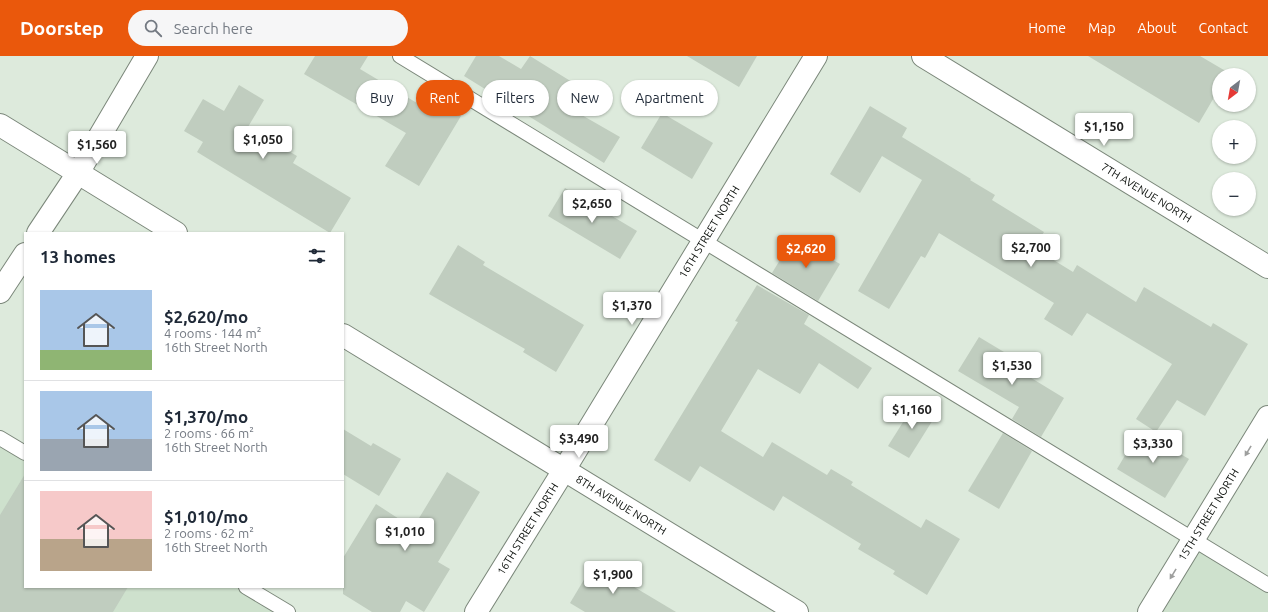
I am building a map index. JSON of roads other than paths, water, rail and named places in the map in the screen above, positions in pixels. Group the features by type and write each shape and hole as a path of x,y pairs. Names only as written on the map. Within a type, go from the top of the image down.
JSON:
{"street":[{"path":"39,232 78,173 147,56"},
{"name":"16TH STREET NORTH","path":"476,612 816,56"},
{"name":"7TH AVENUE NORTH","path":"923,56 1268,267"},
{"path":"0,125 174,232"},
{"path":"0,292 24,256"},
{"name":"8TH AVENUE NORTH","path":"344,336 797,612"},
{"name":"15TH STREET NORTH","path":"1150,612 1268,417"}],"lane":[{"path":"400,56 1268,585"},
{"path":"0,438 24,452"},
{"path":"248,588 288,612"}]}
